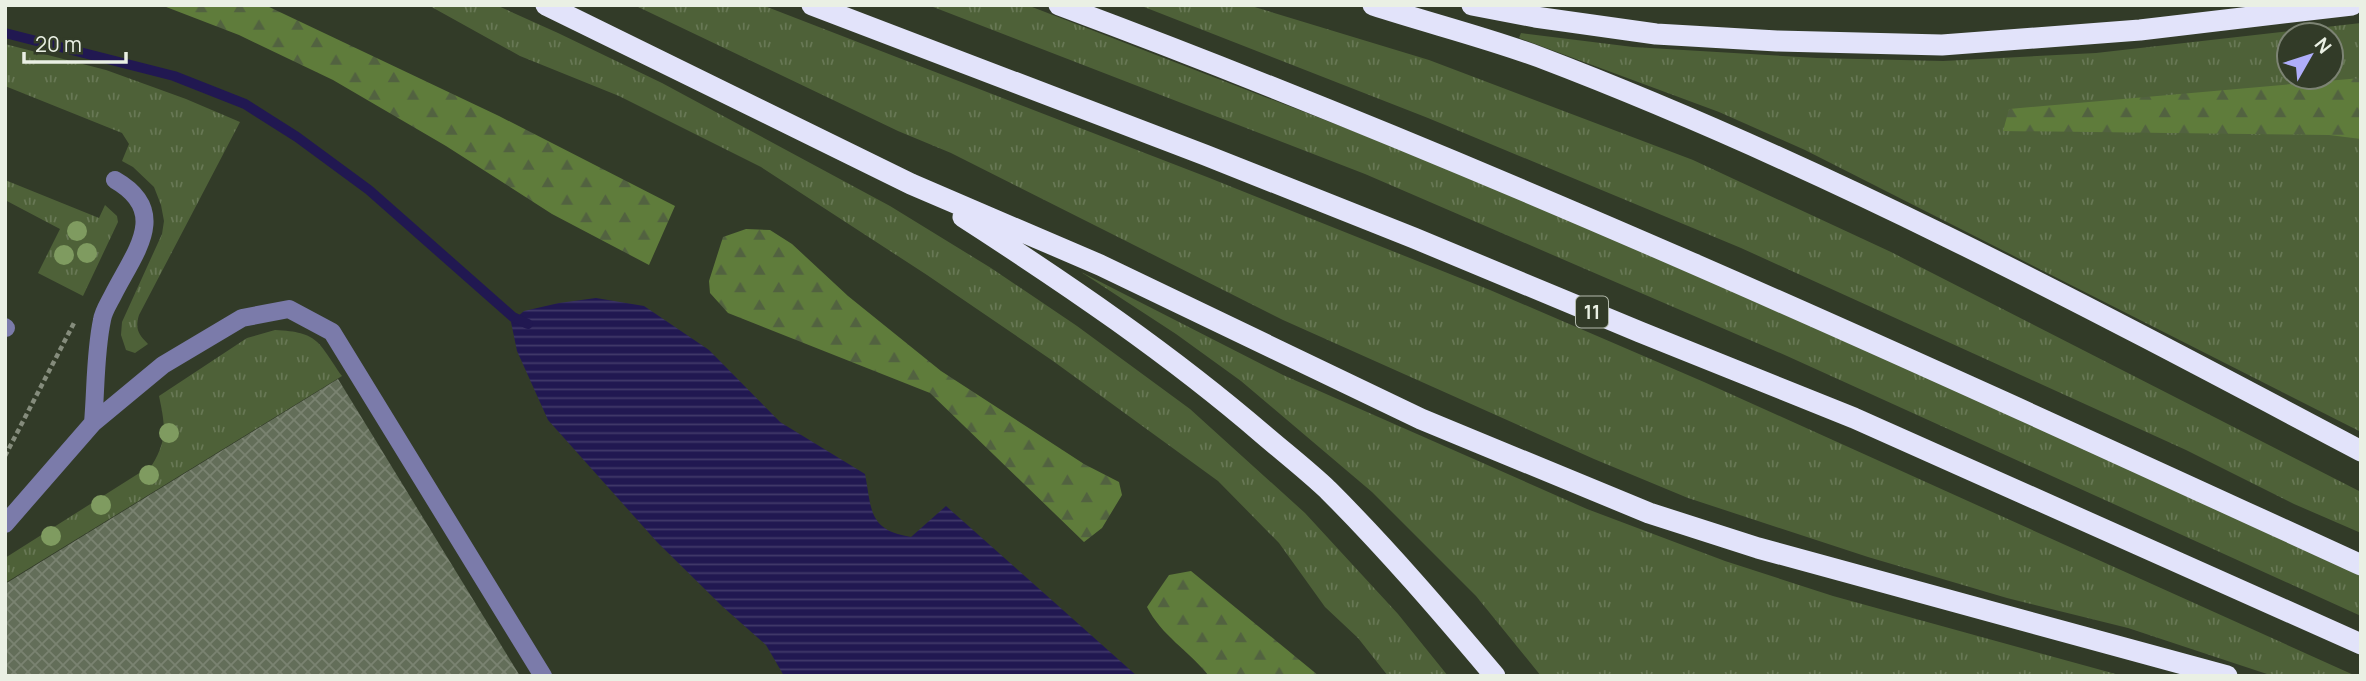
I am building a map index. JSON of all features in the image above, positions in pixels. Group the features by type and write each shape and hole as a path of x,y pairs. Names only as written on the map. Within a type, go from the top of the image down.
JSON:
{"highway":[{"path":"545,5 911,184 1100,265 1421,419 1649,513 1758,548 2227,676"},
{"name":"11","path":"812,5 1193,150 1854,418 2361,644"},
{"path":"1059,5 1326,109 1702,267 1911,359 2361,565"},
{"path":"1373,5 1537,57 1712,127 2010,268 2361,451"},
{"path":"1472,5 1535,18 1656,34 1777,41 1941,45 2140,30 2352,5"},
{"path":"911,184 1128,328 1228,404 1326,489 1411,577 1495,676"}],"street":[{"path":"93,423 102,318 141,239 147,219 142,204 116,180"},
{"path":"5,524 93,423 163,365 242,318 289,309 332,332 543,676"}],"green space":[{"path":"161,5 265,5 499,116 675,206 649,265 552,214 446,146 333,80 239,35"},
{"path":"428,5 496,5 558,33 662,83 890,206 991,268 1077,326 1190,409 1305,513 1398,614 1448,676 1388,676 1358,638 1325,607 1279,543 1218,481 1053,361 927,275 761,167 619,96 520,56"},
{"path":"634,5 762,5 1207,177 1490,290 1704,382 2356,676 2273,676 2128,628 2007,598 1868,557 1688,498 1594,459 1283,320 951,153 898,131"},
{"path":"928,5 1027,5 1392,146 1647,252 2361,575 2361,616 1787,356 1365,174"},
{"path":"1139,5 1248,5 1429,60 1693,160 1891,252 2361,492 2361,533 2294,504 2186,450 1741,248 1428,118"},
{"path":"2361,23 2361,432 1805,150 1719,112 1519,38 1521,33 1633,47 1817,58 1943,61 2096,53 2275,33 2275,91 2345,91 2345,25"},
{"path":"5,44 106,70 240,122 139,315 138,331 148,344 135,353 126,350 121,335 122,322 162,234 164,221 154,187 133,167 122,161 129,144 122,133 5,86"},
{"path":"2361,78 2361,139 2329,135 2003,131 2009,109 2275,86 2275,91 2345,91 2345,79"},
{"path":"5,180 99,218 105,205 117,216 118,222 83,296 38,273 60,229 5,200"},
{"path":"746,229 770,230 792,244 848,296 941,371 1084,464 1119,482 1122,495 1102,528 1084,542 930,393 728,313 710,293 709,281 723,237"},
{"path":"1081,272 1283,375 1587,509 1725,561 1833,596 2123,676 1541,676 1476,596 1372,492 1241,381 1176,334"},
{"path":"275,330 309,336 322,347 342,376 5,583 5,558 152,465 161,447 164,432 159,396 247,338"},
{"path":"1191,571 1319,676 1209,676 1167,635 1147,607 1169,575"}],"shaded area":[{"path":"596,298 644,306 709,350 780,422 865,474 874,516 887,529 911,537 946,506 1137,676 784,676 766,645 657,542 548,420 517,351 511,322 524,311"}],"building":[{"path":"338,379 520,676 5,676 5,584"}],"waterway":[{"path":"5,33 174,76 245,104 297,137 369,190 513,317 528,324"}]}
